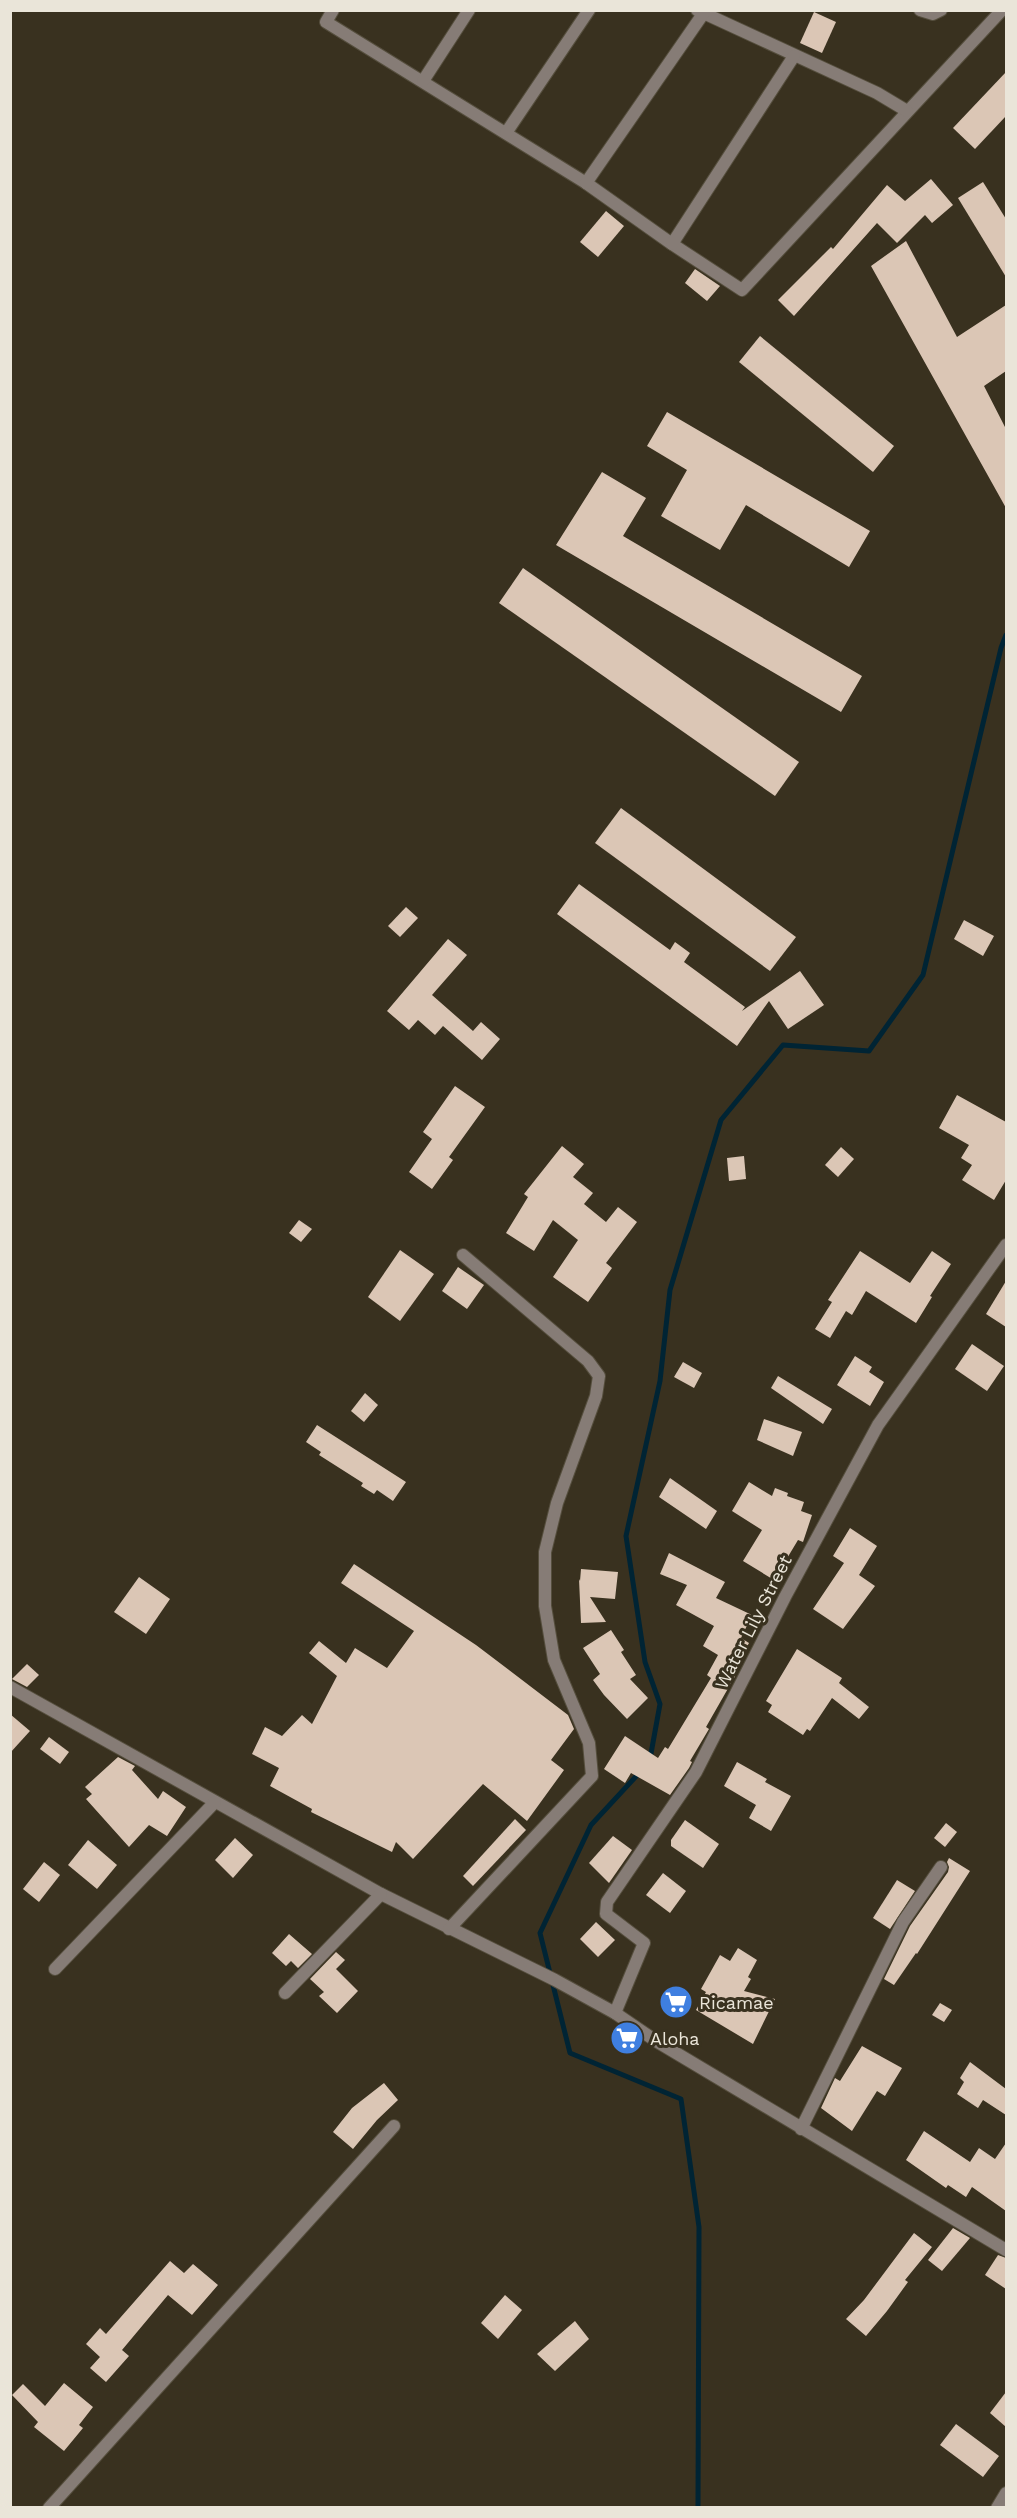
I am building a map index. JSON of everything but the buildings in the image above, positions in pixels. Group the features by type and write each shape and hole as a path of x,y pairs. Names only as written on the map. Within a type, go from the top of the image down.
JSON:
{"street":[{"path":"333,10 326,22 586,183 742,290 1002,10"},
{"path":"423,81 469,10"},
{"path":"506,133 589,10"},
{"path":"920,10 933,14 941,10"},
{"path":"586,183 700,12 876,93 907,111"},
{"path":"672,244 794,56"},
{"name":"Water Lily Street","path":"615,2013 644,1943 606,1914 607,1902 696,1772 785,1597 878,1425 1006,1245"},
{"path":"449,1929 591,1776 589,1743 554,1660 545,1606 545,1552 557,1503 596,1396 599,1376 588,1361 462,1255"},
{"path":"10,1688 381,1894 555,1980 615,2013 656,2041 894,2181 1006,2250"},
{"path":"55,1969 215,1802"},
{"path":"801,2128 903,1922 941,1866"},
{"path":"285,1994 381,1894"},
{"path":"56,2505 394,2126"},
{"path":"997,2508 1006,2493"}],"waterway":[{"path":"650,1759 660,1704 645,1662 626,1536 660,1381 670,1290 721,1120 783,1045 869,1051 923,975 1006,635"},
{"path":"641,1771 591,1825 540,1933 570,2053 681,2099 699,2227 698,2508"}],"place":[{"name":"Ricamae","path":"676,2002"},
{"name":"Aloha","path":"627,2038"}]}
